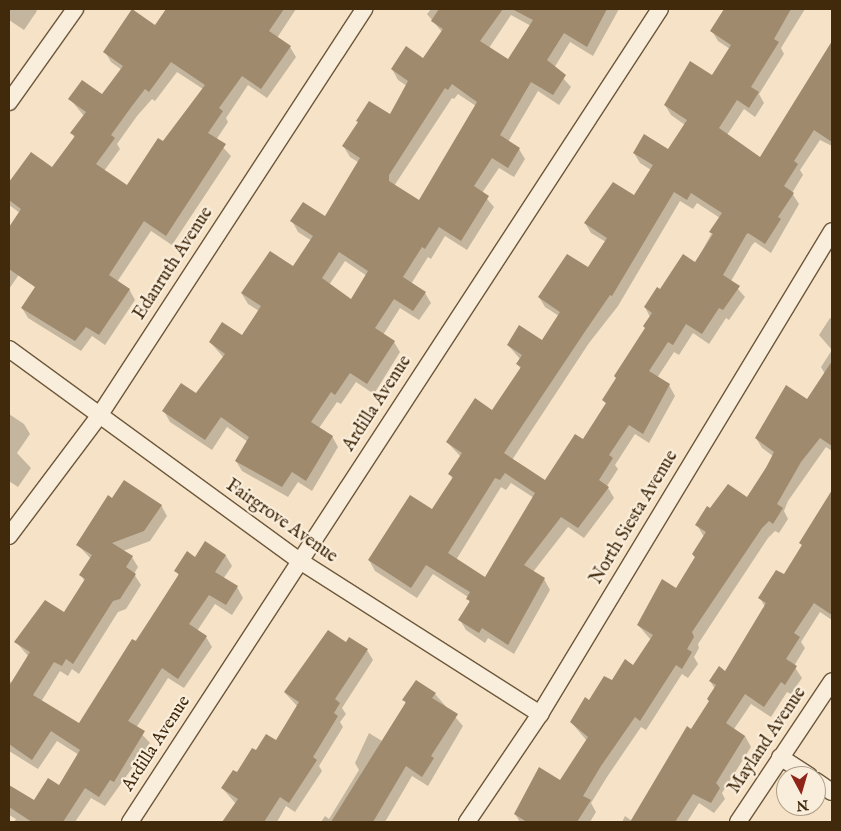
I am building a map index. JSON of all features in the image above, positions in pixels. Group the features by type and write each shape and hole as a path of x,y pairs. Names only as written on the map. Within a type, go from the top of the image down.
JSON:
{"street":[{"path":"9,102 75,9"},
{"name":"Edanruth Avenue","path":"9,536 99,416 364,9"},
{"name":"Ardilla Avenue","path":"130,822 660,9"},
{"name":"North Siesta Avenue","path":"466,822 540,714 832,230"},
{"name":"Fairgrove Avenue","path":"9,348 99,416 300,561 540,714"},
{"name":"Mayland Avenue","path":"738,822 832,682"},
{"path":"780,757 794,766"}],"building":[{"path":"132,9 155,25 166,9 284,9 269,31 291,46 261,89 242,76 219,108 223,111 208,133 226,144 166,236 144,221 109,275 130,289 99,335 86,327 75,341 21,308 35,287 9,269 9,227 21,209 9,200 9,182 31,152 52,167 75,136 70,133 86,112 68,99 82,80 102,94 123,66 103,52","holes":["171,62 205,85 163,141 158,138 127,185 96,164 115,138 111,135 132,106 145,89 149,92"]},
{"path":"439,9 503,9 480,41 508,59 533,20 512,9 607,9 587,47 564,33 547,60 566,75 553,95 531,82 500,135 520,148 508,168 492,158 474,186 489,196 461,241 439,227 425,249 422,247 403,277 426,292 413,311 394,299 375,328 395,341 367,384 350,373 335,395 331,392 311,422 333,436 306,481 292,472 282,487 235,461 249,437 221,417 205,440 162,411 181,383 196,393 225,354 209,342 222,322 242,335 261,306 241,293 270,251 293,266 313,236 290,221 303,202 325,216 360,158 342,146 369,101 390,114 408,81 391,69 406,46 423,58 443,29 431,21","holes":["452,84 477,102 419,200 389,181 389,175 445,88 448,90","339,252 368,271 351,299 322,278"]},
{"path":"724,9 791,9 774,39 779,42 751,87 759,92 749,108 737,100 719,128 760,157 832,41 832,142 814,130 794,161 798,164 784,186 794,193 778,217 781,219 765,244 748,233 723,275 740,286 723,310 719,308 702,334 686,324 673,345 668,342 649,371 670,384 643,434 629,425 609,455 613,458 599,480 609,487 578,528 561,517 524,565 545,578 508,645 482,628 479,633 458,620 470,601 466,599 470,592 426,565 411,588 368,560 410,495 432,509 453,477 448,474 462,453 446,442 475,398 492,410 521,367 516,364 522,355 507,345 519,325 542,340 560,312 538,297 567,254 588,267 607,238 584,223 613,182 634,195 653,165 633,153 644,134 668,149 687,120 664,105 690,61 712,75 731,45 710,31","holes":["674,192 687,200 691,193 722,213 709,232 713,234 695,262 683,254 660,289 657,287 644,307 652,313 643,326 645,328 614,376 616,378 602,400 606,403 583,439 575,434 545,480 504,453 610,295 612,296","505,473 535,493 485,577 448,553 495,478 500,480"]},
{"path":"832,361 832,446 820,438 801,462 777,504 783,508 773,524 769,521 762,528 692,632 694,637 687,649 692,652 682,669 676,665 640,721 635,717 601,766 583,796 591,800 577,822 527,822 514,814 539,767 560,780 588,737 570,722 585,697 589,700 604,676 612,680 625,659 633,665 653,635 637,625 662,579 676,588 695,557 692,554 706,532 695,525 707,506 710,508 728,484 747,497 766,468 774,452 755,438 786,385 807,399"},
{"path":"124,480 162,505 144,531 112,543 133,556 126,567 136,574 120,599 113,601 73,664 66,659 62,666 54,662 33,695 79,723 132,639 136,641 179,574 174,571 187,551 195,557 205,541 226,555 215,572 238,586 226,605 209,595 189,624 207,636 178,679 162,668 128,721 145,731 114,782 110,780 99,797 85,788 63,822 32,822 9,807 9,785 34,800 48,778 59,785 80,750 51,731 32,760 9,744 9,686 30,652 14,642 45,600 64,612 85,579 79,575 92,555 76,545 108,495 112,498"},
{"path":"832,490 832,615 814,603 794,633 800,637 786,659 797,666 785,685 781,682 764,707 745,694 726,723 745,736 716,783 720,788 711,803 693,794 675,822 630,822 687,726 691,729 709,701 707,699 716,685 709,681 719,666 725,671 766,603 758,598 776,570 784,574 802,545 799,543"},
{"path":"328,630 346,642 349,637 368,649 335,699 340,703 334,713 338,716 313,757 317,760 289,803 280,797 264,822 222,822 238,799 221,788 233,770 237,772 252,748 256,750 266,734 276,740 299,702 284,692"},
{"path":"416,680 436,693 432,698 458,714 431,756 434,758 422,777 406,766 373,822 331,822 406,702 402,700"}]}
